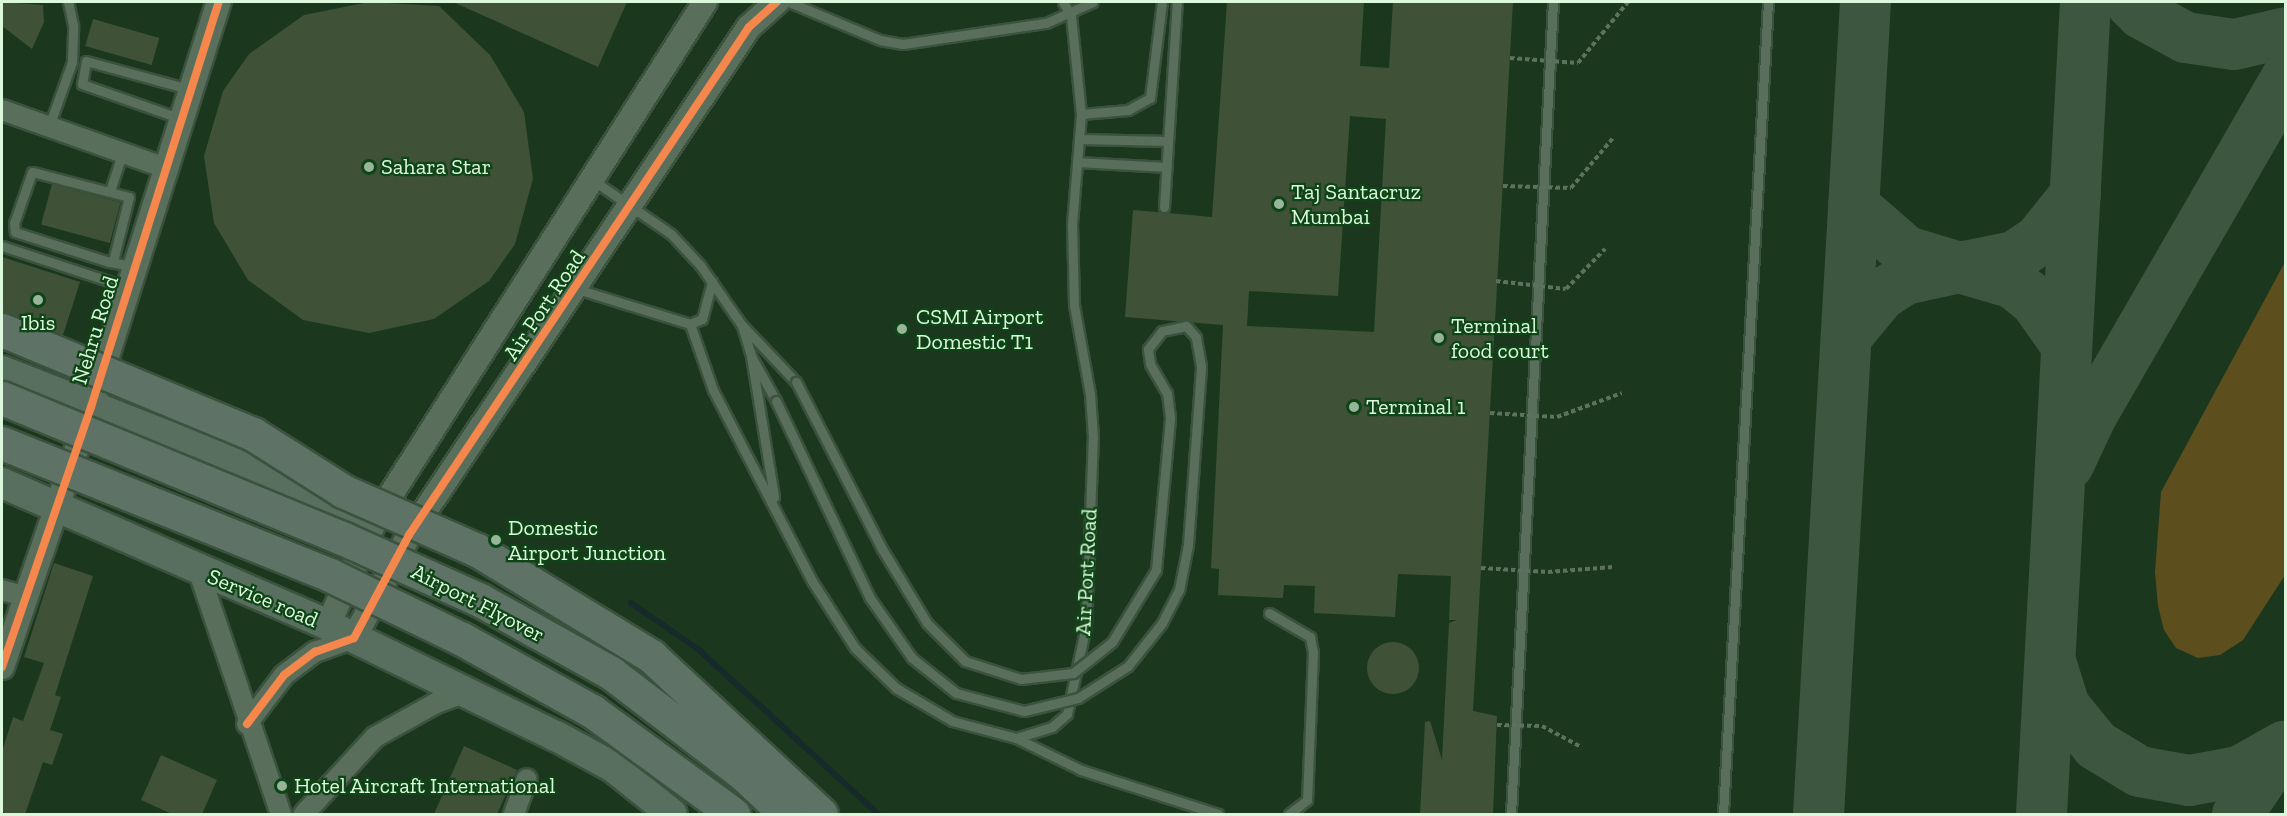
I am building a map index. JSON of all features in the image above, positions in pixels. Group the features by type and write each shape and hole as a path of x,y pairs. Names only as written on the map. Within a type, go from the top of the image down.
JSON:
{"highway":[{"path":"2,330 253,434 343,491 477,550 651,656 821,814"},
{"name":"Airport Flyover","path":"2,398 342,537 480,600 611,673 742,773 786,814"},
{"name":"Airport Flyover","path":"2,443 330,575 462,639 592,711 733,814"}],"main road":[{"path":"2,370 376,518 409,535 501,574 632,654 796,771 841,814"},
{"name":"Service road","path":"2,483 199,572 341,632 613,767 672,814"}],"street":[{"name":"Nehru Road","path":"2,667 91,407 124,271 163,167 219,2"},
{"name":"Air Port Road","path":"341,632 376,518 594,181 705,2"},
{"name":"Air Port Road","path":"341,632 577,289 749,27 777,2"},
{"path":"2,110 48,129 163,167"},
{"path":"199,572 247,724 276,786 281,814"},
{"path":"2,591 27,597"},
{"path":"247,724 284,675 341,632"},
{"path":"304,814 375,737 427,708 464,693"},
{"path":"514,814 527,779"}],"lane":[{"path":"48,129 72,62 74,25 68,2"},
{"path":"789,2 880,40 903,44 1071,15 1093,2"},
{"name":"Air Port Road","path":"1016,738 1052,727 1067,714 1086,626 1093,437 1090,394 1074,305 1077,162 1082,114 1071,15 1063,2"},
{"path":"1082,114 1128,110 1150,98 1162,2"},
{"path":"1164,207 1177,2"},
{"path":"1511,814 1553,2"},
{"path":"1723,814 1768,2"},
{"path":"179,118 82,84 86,61 189,89"},
{"path":"1079,139 1168,141"},
{"path":"110,191 122,154"},
{"path":"1077,162 1167,166"},
{"path":"33,171 110,191 131,200 124,271 18,233 13,227 33,171"},
{"path":"594,181 671,234 712,281 741,324 796,382 882,549 927,623 965,661 1020,679 1072,673 1113,642 1156,570 1170,418 1167,393 1150,364 1148,349 1162,331 1186,326 1196,336 1201,366 1188,546 1179,590 1162,623 1128,666 1078,698 1024,711 956,693 912,658 870,598 776,401 751,356"},
{"path":"2,246 124,271"},
{"path":"712,281 702,319 690,324 713,390 828,610 855,648 896,688 952,721 1016,738 1081,770 1218,814"},
{"name":"Air Port Road","path":"577,289 690,324"},
{"path":"2,322 63,342"},
{"path":"741,324 751,356 775,505"},
{"path":"1269,613 1310,637 1313,652 1307,800 1289,814"}],"path":[{"path":"1510,58 1578,63 1628,2"},
{"path":"1503,186 1571,188 1613,138"},
{"path":"1496,281 1566,289 1605,249"},
{"path":"1490,413 1557,417 1622,393"},
{"path":"1481,568 1548,572 1613,567"},
{"path":"1497,725 1542,726 1581,747"}],"shaded area":[{"path":"2285,262 2285,575 2243,640 2220,655 2198,658 2176,648 2164,630 2158,606 2155,572 2161,492"}],"building":[{"path":"2,2 43,5 44,22 32,49 2,26"},
{"name":"Sahara Star","path":"369,2 439,6 490,55 524,112 533,179 515,244 489,281 434,319 369,333 303,320 248,280 214,223 204,156 223,91 249,54 304,15"},
{"path":"453,2 627,2 598,67"},
{"name":"Terminal 1","path":"1227,2 1364,2 1360,66 1389,68 1393,2 1513,2 1473,711 1497,716 1493,814 1420,814 1425,722 1430,721 1442,760 1449,623 1457,620 1449,620 1451,576 1398,574 1395,617 1314,613 1315,586 1284,585 1283,598 1218,595 1219,569 1211,568 1223,325 1125,317 1133,210 1212,217","holes":["1350,116 1386,119 1374,332 1247,326 1249,291 1338,296"]},
{"path":"93,19 159,38 152,65 85,46"},
{"path":"52,184 121,202 110,243 41,225"},
{"name":"Ibis","path":"2,257 80,282 63,335 2,312"},
{"path":"54,563 93,576 55,695 61,697 50,730 63,734 52,765 43,762 25,814 9,814 2,812 2,752 13,717 23,721 44,663 24,657"},
{"path":"1388,642 1398,642 1408,646 1415,653 1419,668 1415,683 1408,690 1398,694 1388,694 1378,690 1371,683 1367,673 1367,663 1371,653 1378,646"},
{"path":"464,746 517,770 497,814 434,814"},
{"path":"161,755 217,780 202,814 172,814 141,800"}],"waterway":[{"path":"631,603 698,649 878,814"}],"taxiway":[{"path":"1818,814 1865,2"},
{"path":"2041,814 2085,2"},
{"path":"2130,2 2141,13 2185,37 2234,44 2286,32"},
{"path":"2068,464 2091,415 2286,77"},
{"path":"1853,205 1906,251 1959,267 2014,256 2038,240 2075,194"},
{"path":"1846,336 1881,294 1904,279 1959,267 2013,283 2035,301 2066,345"},
{"path":"2051,664 2064,706 2096,745 2139,771 2189,780 2239,771 2283,746"},
{"path":"2237,814 2280,750"}],"cycle path":[{"path":"2,667 91,407 219,2"},
{"path":"247,724 284,675 315,652 354,638 409,535 749,27 777,2"}],"place":[{"name":"Sahara Star","path":"369,167"},
{"name":"Taj Santacruz Mumbai","path":"1279,204"},
{"name":"Ibis","path":"38,300"},
{"name":"CSMI Airport Domestic T1","path":"902,329"},
{"name":"Terminal food court","path":"1439,338"},
{"name":"Terminal 1","path":"1354,407"},
{"name":"Domestic Airport Junction","path":"496,540"},
{"name":"Hotel Aircraft International","path":"282,786"}]}
